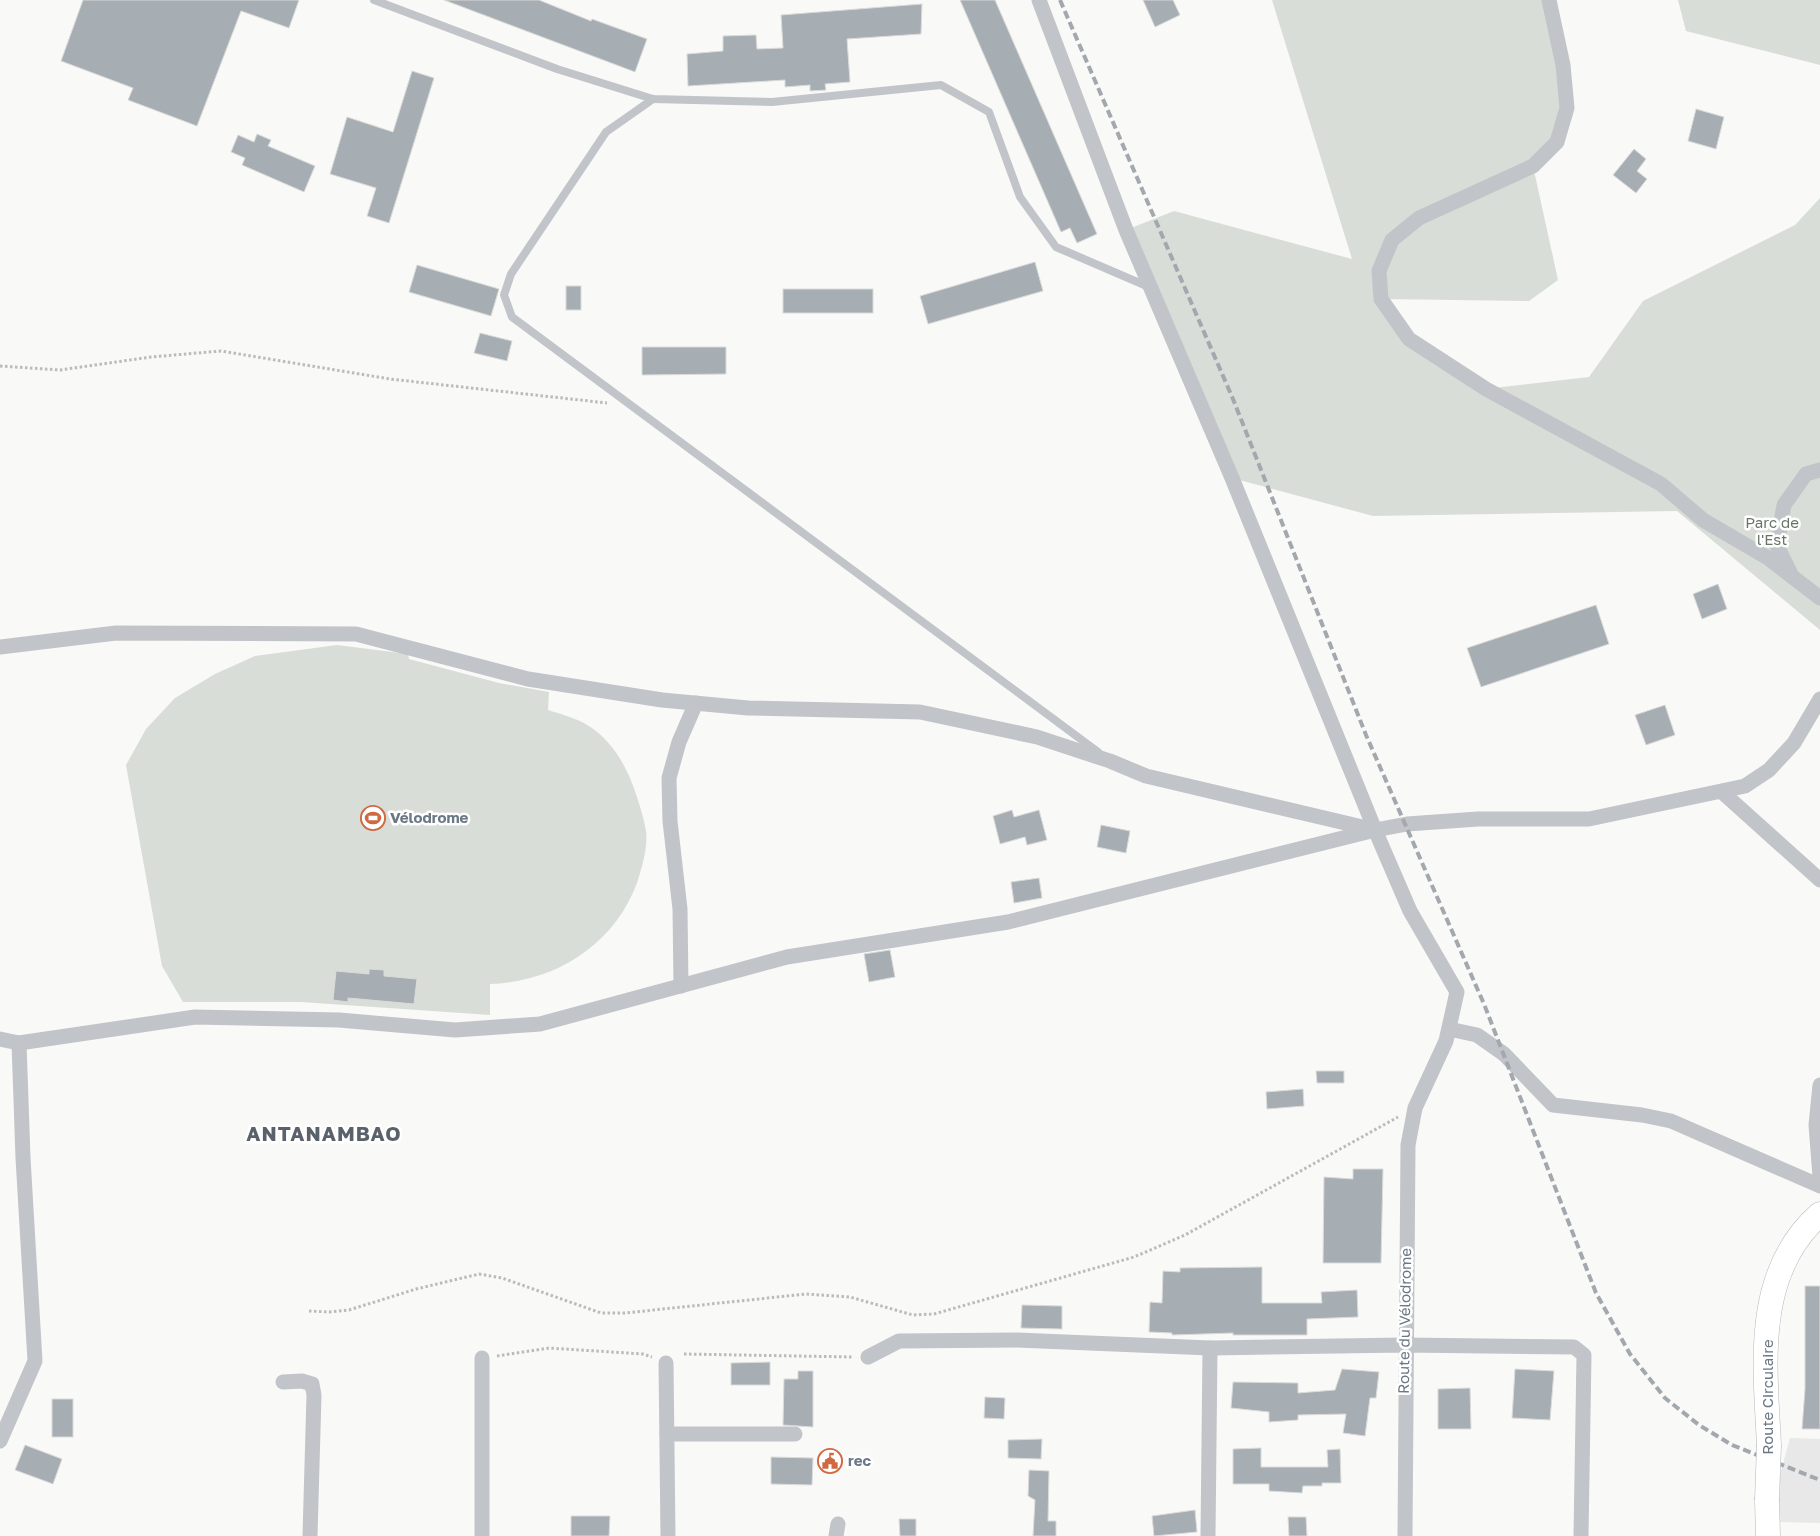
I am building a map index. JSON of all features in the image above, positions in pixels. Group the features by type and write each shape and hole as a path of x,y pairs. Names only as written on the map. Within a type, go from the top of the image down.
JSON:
{"main road":[{"name":"Route Circulaire","path":"1768,1536 1768,1446 1765,1364 1770,1303 1782,1262 1804,1228 1820,1214"}],"street":[{"name":"Route du Vélodrome","path":"1039,0 1126,230 1232,478 1375,830 1410,911 1457,992 1446,1041 1415,1108 1408,1145 1404,1536"},
{"path":"1549,0 1563,65 1567,108 1557,142 1533,166 1419,218 1392,240 1379,271 1381,299 1409,339 1486,389 1660,484 1703,520 1768,558 1820,598"},
{"path":"1791,575 1777,546 1784,505 1806,474 1820,470"},
{"path":"0,647 116,633 356,634 528,679 696,703 748,708 920,712 1037,737 1110,761 1146,776 1375,830"},
{"path":"0,1038 19,1043 195,1017 339,1020 454,1030 540,1024 787,957 1008,922 1375,830 1407,824 1478,819 1589,818 1722,792 1745,786 1769,770 1794,743 1820,699"},
{"path":"681,986 680,909 670,821 669,778 679,742 696,703"},
{"path":"1722,792 1820,880"},
{"path":"1449,1029 1476,1035 1504,1054 1553,1105 1642,1115 1671,1121 1820,1186"},
{"path":"0,1441 35,1361 23,1158 19,1043"},
{"path":"1820,1085 1816,1125 1820,1177"},
{"path":"868,1357 899,1341 1017,1340 1210,1348 1574,1347 1580,1350 1584,1356 1580,1536"},
{"path":"1208,1536 1210,1348"},
{"path":"482,1358 482,1536"},
{"path":"666,1363 668,1536"},
{"path":"283,1382 302,1381 312,1384 314,1395 310,1536"},
{"path":"667,1434 795,1434"}],"lane":[{"path":"374,0 557,69 653,99 772,102 941,85 990,112 1020,197 1056,247 1151,288"},
{"path":"653,99 606,132 511,274 504,295 512,317 1110,761"}],"path":[{"path":"0,366 60,370 151,357 221,351 390,379 632,406"},
{"path":"309,1311 349,1310 416,1289 478,1274 502,1278 601,1313 625,1313 806,1294 850,1297 913,1315 934,1314 1134,1257 1185,1235 1415,1108"},
{"path":"482,1358 549,1348 643,1354 666,1363"},
{"path":"684,1354 868,1357"}],"shaded area":[{"path":"1790,1438 1820,1439 1820,1523 1779,1522 1780,1475"}],"green space":[{"name":"Parc de l'Est","path":"1272,0 1549,0 1563,65 1557,142 1533,166 1558,280 1529,301 1382,299 1409,339 1486,389 1589,377 1643,301 1795,225 1820,198 1820,630 1677,511 1373,516 1232,478 1126,230 1174,211 1352,259"},
{"path":"1678,0 1820,0 1820,65 1686,31"},
{"path":"337,645 408,654 409,659 499,683 549,692 548,710 579,721 596,731 610,744 629,776 642,812 646,837 641,871 627,905 598,942 559,968 514,982 490,984 490,1015 301,1002 183,1002 162,966 126,765 146,729 175,698 215,674 255,656"}],"building":[{"path":"83,0 299,0 289,28 241,11 197,126 128,100 133,88 61,61"},
{"path":"444,0 539,0 591,21 592,19 647,39 635,72"},
{"path":"960,0 995,0 1097,234 1077,243 1070,228 1061,232"},
{"path":"1143,0 1173,0 1180,15 1155,27"},
{"path":"922,4 921,34 847,39 850,82 825,84 826,90 810,91 810,85 785,87 785,80 688,86 687,54 723,51 723,36 756,35 757,49 783,48 781,15"},
{"path":"412,71 434,78 389,223 367,216 376,188 330,174 347,117 393,132"},
{"path":"1696,109 1724,117 1716,149 1688,141"},
{"path":"257,134 271,140 268,146 315,166 304,192 242,165 245,158 231,152 238,135 254,142"},
{"path":"1634,149 1646,159 1637,171 1647,179 1636,193 1613,175"},
{"path":"1035,262 1043,291 928,324 920,296"},
{"path":"417,265 499,289 491,316 409,292"},
{"path":"566,286 581,286 581,310 566,310"},
{"path":"783,289 873,289 873,313 783,313"},
{"path":"480,333 512,341 507,361 474,353"},
{"path":"642,347 726,347 726,374 642,375"},
{"path":"1718,584 1727,609 1702,619 1693,594"},
{"path":"1596,605 1609,644 1481,687 1467,648"},
{"path":"1665,705 1675,735 1646,745 1635,715"},
{"path":"1012,810 1014,817 1039,810 1047,840 1027,845 1025,837 1000,844 993,816"},
{"path":"1101,825 1130,831 1126,853 1097,847"},
{"path":"1039,878 1042,898 1014,903 1011,882"},
{"path":"890,950 895,977 869,982 864,954"},
{"path":"369,969 384,970 384,976 417,979 414,1004 348,998 348,1002 333,1000 336,971 369,974"},
{"path":"1316,1071 1344,1071 1344,1083 1317,1083"},
{"path":"1303,1089 1304,1106 1267,1109 1266,1092"},
{"path":"1353,1169 1383,1169 1381,1263 1323,1263 1324,1177 1353,1179"},
{"path":"1262,1267 1262,1303 1322,1303 1321,1292 1357,1290 1358,1317 1307,1319 1307,1335 1233,1335 1233,1333 1172,1335 1172,1333 1149,1332 1150,1302 1162,1303 1163,1271 1180,1272 1180,1268"},
{"path":"1805,1286 1820,1286 1820,1429 1802,1429 1805,1389"},
{"path":"1022,1305 1062,1306 1062,1329 1021,1328"},
{"path":"770,1362 770,1385 731,1385 731,1363"},
{"path":"1342,1369 1379,1372 1376,1398 1370,1398 1365,1436 1343,1433 1346,1414 1298,1415 1298,1420 1269,1422 1269,1412 1231,1408 1233,1382 1298,1383 1298,1393 1335,1390"},
{"path":"1515,1369 1554,1371 1550,1420 1512,1418"},
{"path":"798,1371 813,1371 813,1427 783,1425 784,1379 798,1379"},
{"path":"1470,1388 1471,1429 1438,1429 1438,1389"},
{"path":"985,1397 1005,1398 1004,1419 984,1418"},
{"path":"52,1399 73,1399 73,1437 52,1437"},
{"path":"1042,1439 1041,1459 1008,1458 1008,1440"},
{"path":"25,1445 62,1459 53,1484 15,1470"},
{"path":"1261,1448 1261,1467 1328,1467 1327,1450 1340,1449 1341,1483 1303,1486 1302,1493 1269,1491 1269,1484 1233,1484 1233,1449"},
{"path":"771,1457 813,1458 812,1485 771,1484"},
{"path":"1029,1470 1049,1471 1048,1521 1056,1521 1056,1536 1033,1536 1035,1500 1028,1496"},
{"path":"1195,1510 1197,1532 1154,1536 1152,1516"},
{"path":"571,1516 610,1516 609,1536 571,1536"},
{"path":"1288,1517 1306,1517 1307,1536 1289,1536"},
{"path":"899,1519 916,1519 916,1536 900,1536"}],"railway":[{"path":"1060,0 1233,399 1366,735 1484,1004 1596,1293 1630,1354 1665,1398 1699,1425 1732,1445 1820,1480"}],"place":[{"name":"Vélodrome","path":"373,818"},
{"name":"rec","path":"830,1461"}],"district":[{"name":"ANTANAMBAO","path":"324,1134"}]}
